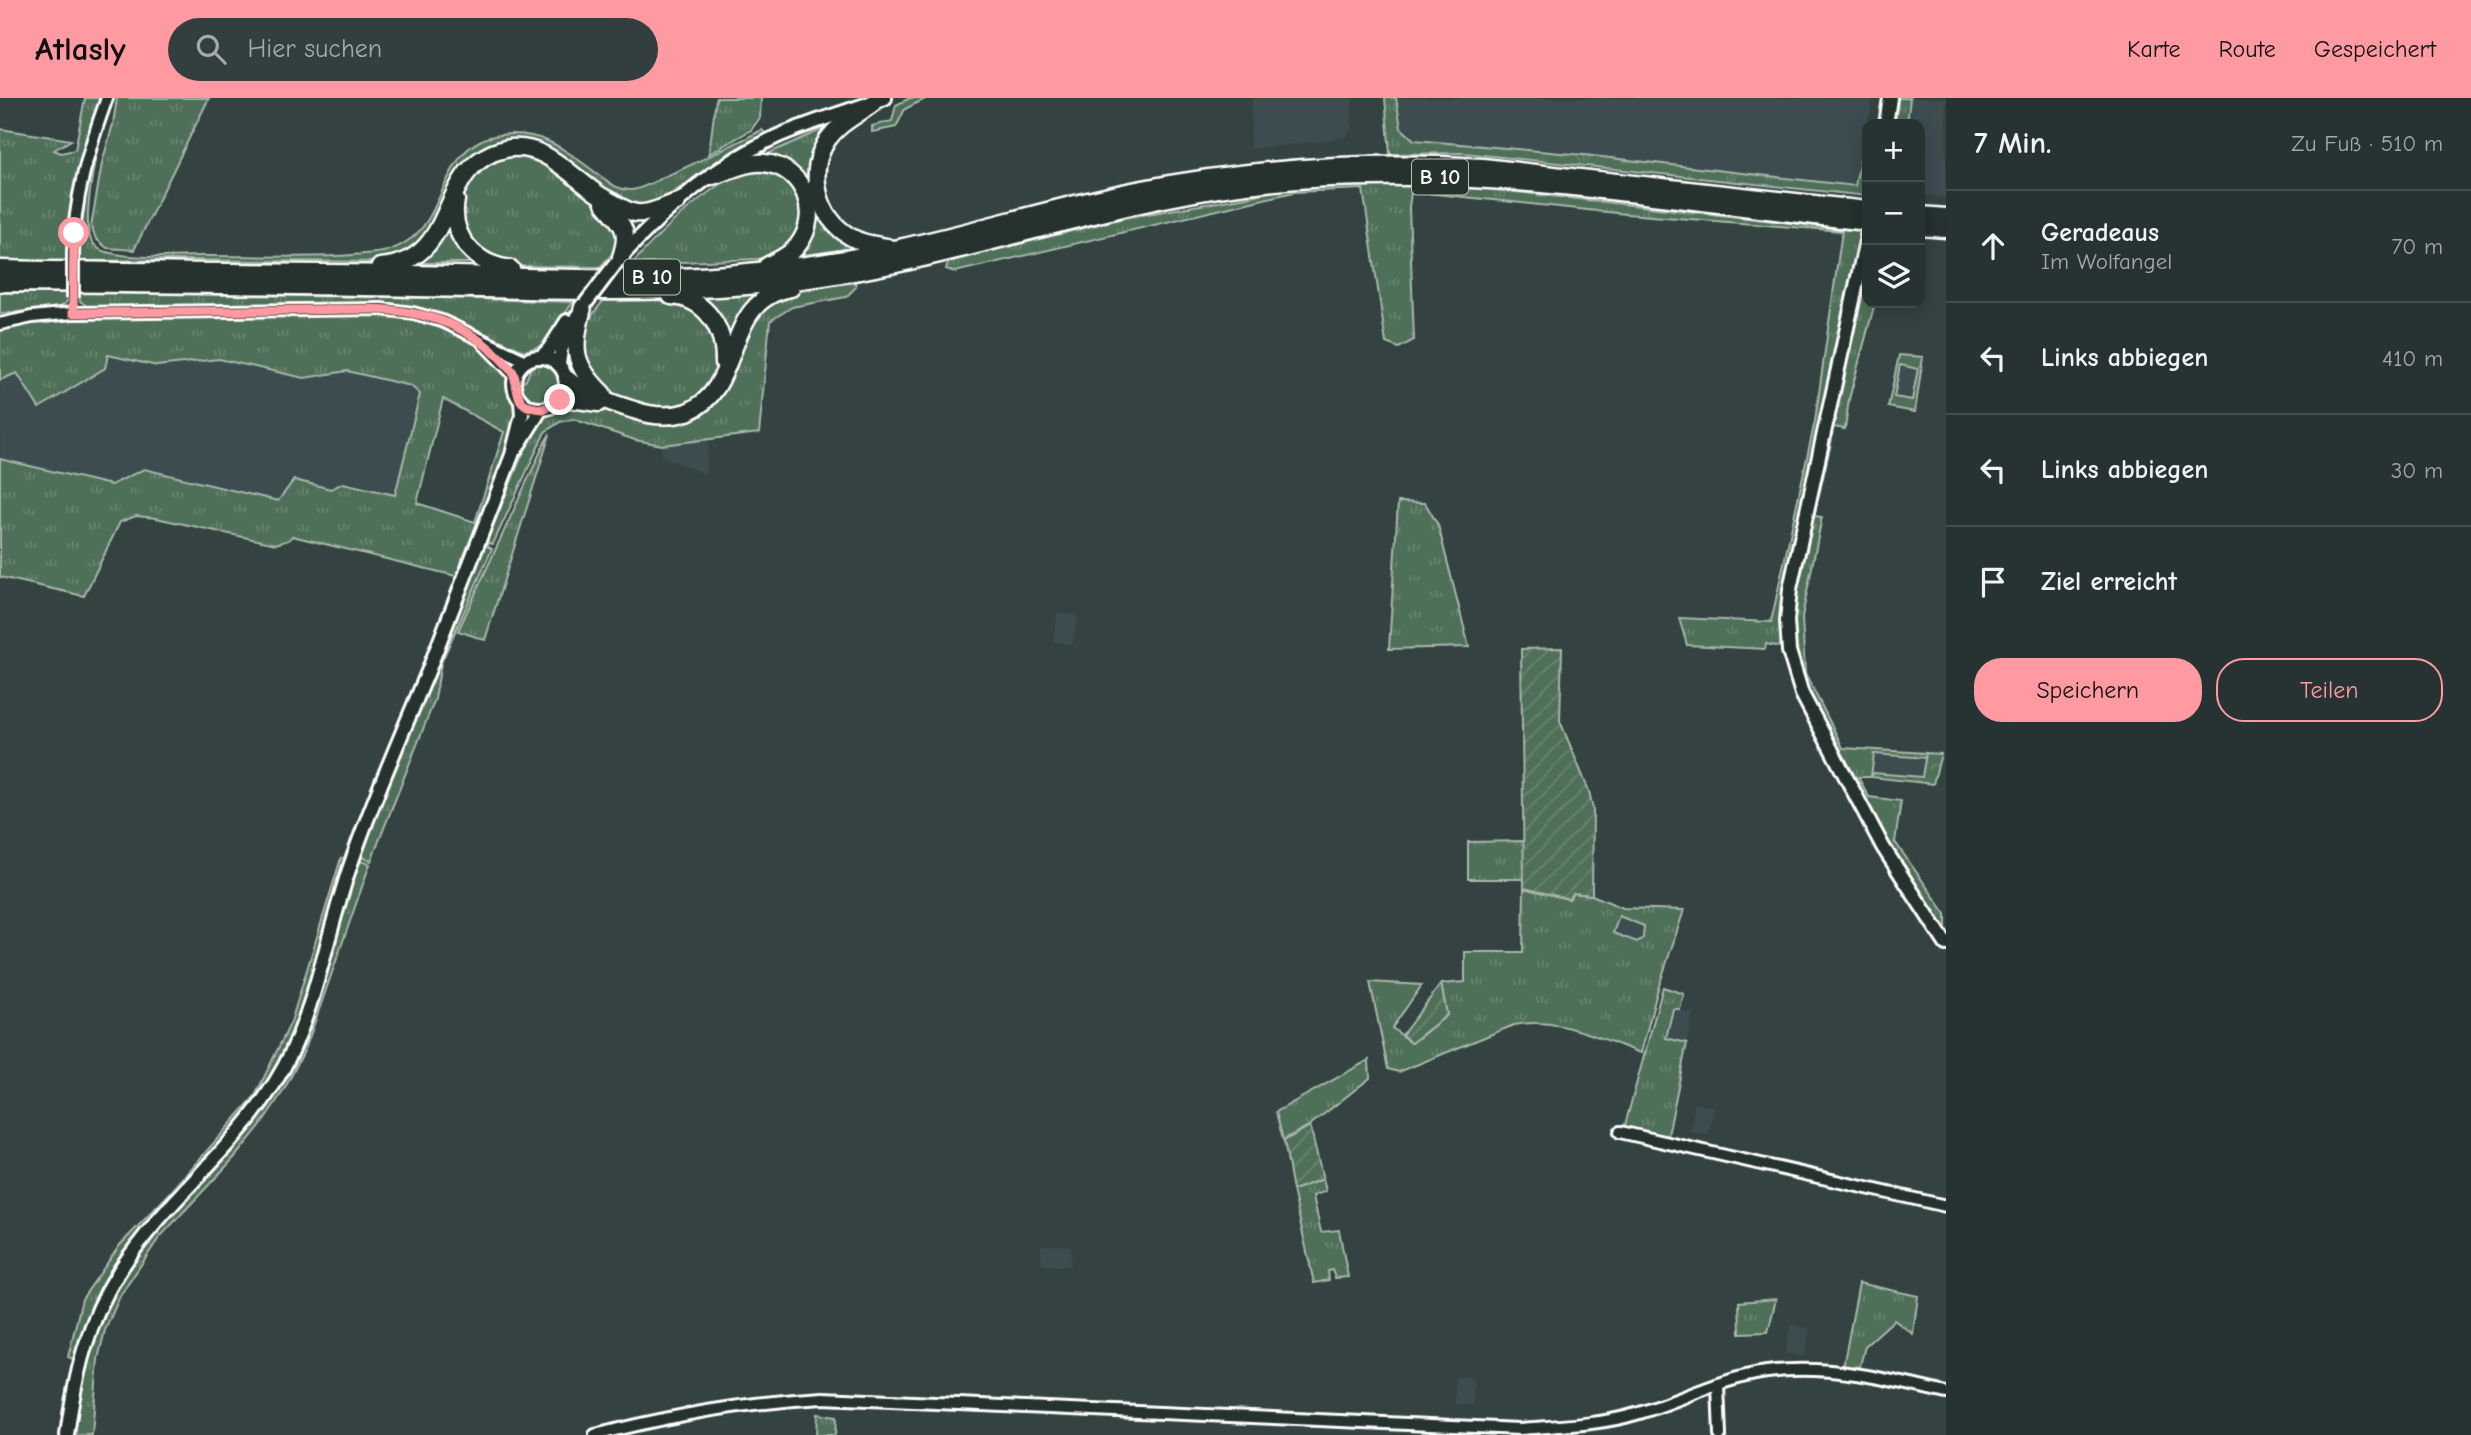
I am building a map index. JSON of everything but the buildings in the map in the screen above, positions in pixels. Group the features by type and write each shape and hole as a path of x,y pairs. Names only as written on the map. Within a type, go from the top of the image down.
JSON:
{"highway":[{"path":"880,100 843,122 829,136 819,157 816,184 824,208 841,230 868,244 897,249"},
{"path":"350,273 396,264 417,255 438,233 452,195 471,167 484,157 501,150 518,148 545,155 598,195 623,209 637,213 677,202"},
{"path":"712,176 752,163 767,163 793,175 807,196 809,223 799,244 784,257 756,272"},
{"name":"B 10","path":"0,270 548,277 641,277 756,272 897,249 1128,192 1172,184 1268,170 1350,165 1483,167 1862,209"},
{"name":"B 10","path":"0,283 630,290 717,288 827,276 899,263 1179,196 1246,185 1332,178 1419,176 1530,183 1862,221"},
{"path":"459,185 455,206 457,227 462,239 474,254 493,265 548,277"},
{"path":"598,195 626,231 626,242 619,260"},
{"path":"1925,215 1946,217"},
{"path":"1925,227 1946,229"},
{"path":"560,400 613,403 656,416 679,414 695,408 709,397 719,383 739,331 755,307 778,291 805,285 827,276"},
{"path":"630,290 685,298 700,306 713,319 721,336 724,370"},
{"path":"584,305 576,338 578,360 589,380 613,403"},
{"path":"563,372 613,403"}],"main road":[{"path":"1887,119 1890,98"},
{"path":"541,357 566,322 584,305 619,260 677,202 749,151 832,115 880,100"},
{"path":"1866,245 1793,578 1787,614 1788,651 1802,694 1857,800 1883,847 1946,944"},
{"path":"521,401 541,409 551,407 565,393 565,340 584,305"},
{"path":"67,1435 84,1345 107,1292 151,1230 245,1126 268,1095 291,1053 308,1011 357,847 512,455 522,415 521,401 514,386 515,376 526,361 541,357 552,359 563,372"},
{"path":"512,455 541,409"}],"street":[{"path":"73,313 75,211 80,184 107,98"},
{"path":"0,324 32,317 73,313 382,309 433,318 526,361"},
{"path":"473,335 515,376"},
{"path":"1620,1132 1946,1206"},
{"path":"595,1435 774,1400 835,1398 1508,1432 1617,1419 1763,1372 1793,1370 1853,1374 1946,1390"},
{"path":"1718,1385 1720,1435"}],"shaded area":[{"path":"1252,98 1352,98 1351,128 1346,137 1332,140 1250,149"},
{"path":"1396,98 1873,98 1869,119 1862,119 1862,155 1856,186 1584,155 1414,140 1401,128"},
{"path":"1910,98 1946,98 1946,197 1925,195 1925,119 1908,119"},
{"path":"108,355 157,366 218,359 304,378 347,371 412,386 420,394 395,495 343,483 331,489 294,480 278,501 144,469 111,485 0,459 0,380 17,372 39,408"},
{"path":"1900,365 1918,368 1912,400 1894,397"},
{"path":"709,438 705,474 661,456 662,445"},
{"path":"1058,612 1078,616 1072,645 1053,641"},
{"path":"1874,754 1926,758 1922,777 1873,773"},
{"path":"1619,916 1644,926 1644,935 1637,942 1613,933"},
{"path":"1673,1009 1693,1013 1687,1042 1667,1038"},
{"path":"1695,1103 1714,1107 1708,1135 1690,1132"},
{"path":"1041,1245 1071,1246 1070,1266 1041,1265"},
{"path":"1791,1324 1810,1329 1804,1357 1785,1353"},
{"path":"1455,1377 1473,1377 1473,1405 1455,1405"}],"green space":[{"path":"85,98 108,98 89,196 89,233 93,243 102,251 143,257 334,256 376,253 391,249 406,242 419,231 463,154 476,143 494,136 525,135 551,143 614,186 632,190 762,130 766,134 717,161 669,196 636,207 505,142 489,147 476,154 419,247 386,262 79,261 78,255 70,262 0,261 0,129 71,140 54,150 61,153 75,150"},
{"path":"117,98 209,98 134,250 107,248 96,239 91,227"},
{"path":"716,98 761,98 760,118 751,130 709,154"},
{"path":"910,98 927,98 905,109 896,127 872,132 872,126 892,121 896,105"},
{"path":"1385,98 1396,98 1401,128 1414,140 1584,155 1855,186 1862,150 1862,195 1464,153 1390,154"},
{"path":"1898,98 1910,98 1908,119 1896,119"},
{"path":"832,125 813,181 859,247 797,256 811,196 758,158"},
{"path":"513,154 543,160 587,194 619,227 618,248 600,267 515,266 491,261 465,236 459,211 463,189 485,163"},
{"path":"745,168 775,169 803,196 802,232 780,253 758,259 632,264 684,212"},
{"path":"1455,185 1861,231 1783,643 1780,647 1766,644 1765,649 1687,645 1679,618 1771,622 1815,421 1842,231 1411,193 1409,207 1414,340 1399,348 1386,343 1363,189 1294,192 955,272 946,269 948,262 1124,218 1247,197 1294,186"},
{"path":"448,219 475,263 411,263"},
{"path":"855,282 856,287 846,297 792,307 770,321 759,433 662,445 635,440 573,419 560,422 545,432 493,544 489,543 487,546 492,549 441,663 435,699 371,861 358,856 534,426 547,414 573,405 585,405 648,422 686,419 766,302 797,291"},
{"path":"1862,291 1862,308 1874,308 1849,399 1845,429 1833,427"},
{"path":"0,293 69,293 67,302 58,307 0,314"},
{"path":"79,293 573,302 544,345 524,351 452,318 380,303 88,307 80,301"},
{"path":"765,293 729,347 700,298"},
{"path":"664,300 685,303 706,320 712,329 719,365 709,385 693,399 672,406 650,406 627,400 607,389 591,373 583,354 583,333 603,301"},
{"path":"396,313 450,328 490,354 510,376 510,390 518,412 505,459 467,558 462,558 460,577 292,536 289,540 276,544 136,516 120,522 84,596 0,577 0,459 111,485 144,469 278,501 294,480 331,489 343,483 395,495 420,394 411,386 347,371 304,378 219,359 157,366 108,355 105,368 39,408 17,373 0,380 0,328 38,319","holes":["443,399 504,432 475,522 417,503"]},
{"path":"1899,355 1923,357 1915,412 1888,407","holes":["1900,365 1918,369 1912,400 1894,397"]},
{"path":"541,362 553,366 561,379 556,396 543,403 528,397 520,383 526,380 530,365"},
{"path":"550,434 485,640 458,631 545,442"},
{"path":"1828,439 1832,439 1814,516 1822,517 1802,617 1805,673 1843,748 1926,753 1926,758 1874,754 1871,777 1858,777 1869,797 1901,801 1895,842 1946,914 1946,934 1874,823 1804,686 1793,645 1792,607"},
{"path":"1398,502 1425,503 1438,525 1469,647 1389,649"},
{"path":"1562,648 1560,721 1589,791 1593,809 1592,895 1573,893 1569,899 1524,888 1521,649"},
{"path":"1926,753 1941,754 1933,784 1871,777 1873,773 1922,777"},
{"path":"1524,841 1525,879 1468,879 1468,842"},
{"path":"341,858 347,859 291,1040 274,1075 252,1109 131,1246 84,1332 75,1360 68,1357 82,1299 120,1245 255,1096 291,1022"},
{"path":"357,860 370,864 306,1047 284,1090 260,1126 234,1158 159,1238 120,1296 105,1330 98,1359 92,1435 73,1435 87,1354 98,1325 130,1263 235,1146 270,1100"},
{"path":"1524,888 1569,899 1573,893 1592,895 1623,908 1684,910 1657,992 1641,1053 1579,1030 1530,1023 1514,1025 1399,1072 1388,1069 1370,982 1422,985 1392,1028 1412,1043 1447,1015 1441,984 1465,982 1465,952 1523,952","holes":["1619,916 1644,926 1643,938 1637,942 1613,933"]},
{"path":"1441,984 1447,1015 1411,1043 1402,1035"},
{"path":"1663,987 1684,994 1680,1009 1673,1009 1666,1038 1687,1043 1667,1140 1627,1131 1625,1125"},
{"path":"1369,1060 1370,1078 1310,1125 1283,1140 1276,1112"},
{"path":"1310,1126 1323,1179 1293,1190 1284,1141"},
{"path":"1323,1179 1326,1191 1313,1196 1321,1232 1339,1230 1348,1277 1335,1278 1332,1270 1328,1271 1329,1280 1314,1283 1293,1190"},
{"path":"1859,1283 1918,1296 1913,1334 1894,1320 1865,1346 1859,1370 1843,1367"},
{"path":"1776,1299 1768,1332 1740,1333 1739,1302"},
{"path":"817,1414 836,1417 835,1435 816,1435"}],"waterway":[{"path":"1814,513 1830,445"},
{"path":"1805,557 1813,521"}],"route":[{"path":"74,233 73,313 369,309 405,311 433,318 473,335 513,372 518,396 527,405 544,409 560,400"}]}
